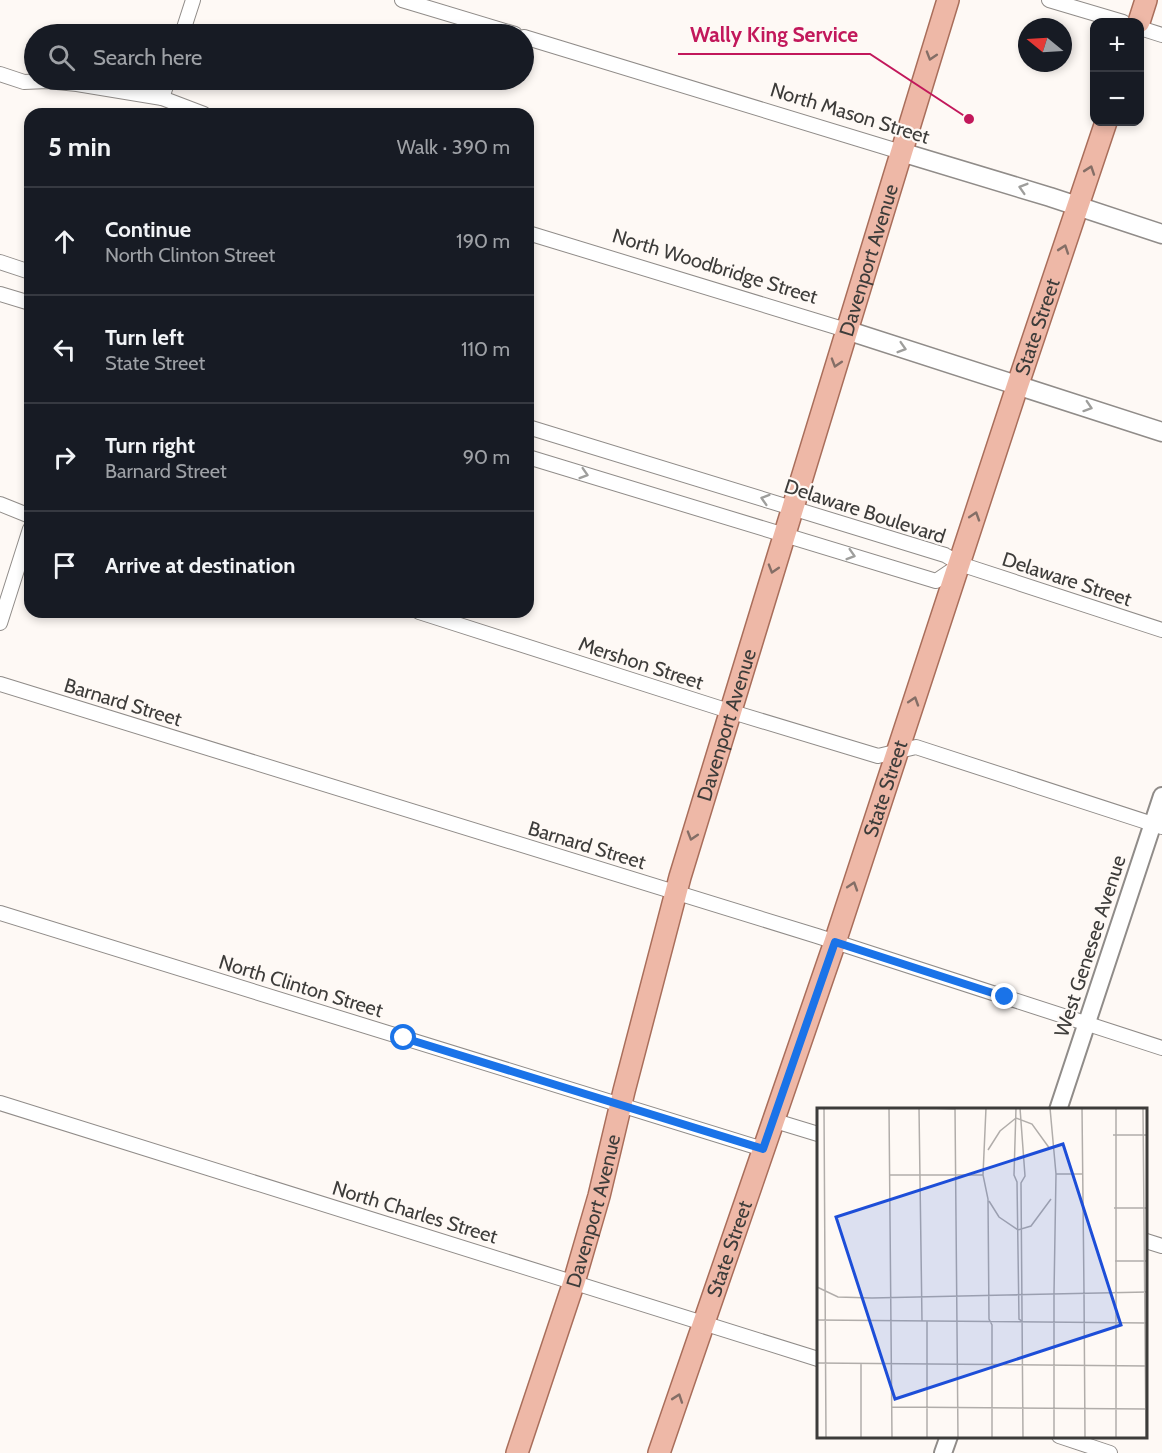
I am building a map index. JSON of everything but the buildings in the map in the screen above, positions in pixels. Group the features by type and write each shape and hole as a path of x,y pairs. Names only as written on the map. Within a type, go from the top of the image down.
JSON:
{"main road":[{"name":"Davenport Avenue","path":"517,1453 574,1282 599,1196 675,893 948,0"},
{"path":"1140,18 1146,0"},
{"name":"State Street","path":"659,1453 835,942 1105,126"},
{"name":"North Mason Street","path":"901,152 1162,234"},
{"name":"North Woodbridge Street","path":"846,330 1162,432"}],"street":[{"path":"185,24 193,0"},
{"path":"402,0 482,24"},
{"path":"1049,0 1110,18"},
{"path":"1144,29 1162,35"},
{"name":"North Mason Street","path":"534,40 901,152"},
{"path":"0,74 24,82"},
{"path":"0,84 24,82"},
{"path":"113,90 162,98 188,108"},
{"path":"162,98 165,90"},
{"name":"North Woodbridge Street","path":"534,235 846,330"},
{"path":"0,262 24,270"},
{"path":"0,294 24,301"},
{"name":"Delaware Boulevard","path":"534,428 945,555 960,564 936,581 534,459"},
{"path":"0,504 24,514"},
{"path":"0,623 24,548"},
{"name":"Delaware Street","path":"960,564 1162,630"},
{"name":"Mershon Street","path":"437,618 878,756 916,747 1157,826"},
{"name":"Barnard Street","path":"0,684 835,942 1162,1047"},
{"name":"West Genesee Avenue","path":"1059,1108 1157,826 1162,796"},
{"name":"North Clinton Street","path":"0,913 763,1149"},
{"name":"North Charles Street","path":"0,1103 817,1358"},
{"path":"772,1120 817,1133"},
{"path":"1147,1240 1162,1246"},
{"path":"943,1453 949,1438"},
{"path":"1062,1438 1110,1453"}],"place":[{"name":"Wally King Service","path":"969,119"}],"route":[{"path":"404,1038 763,1149 835,942 1005,997"}]}
